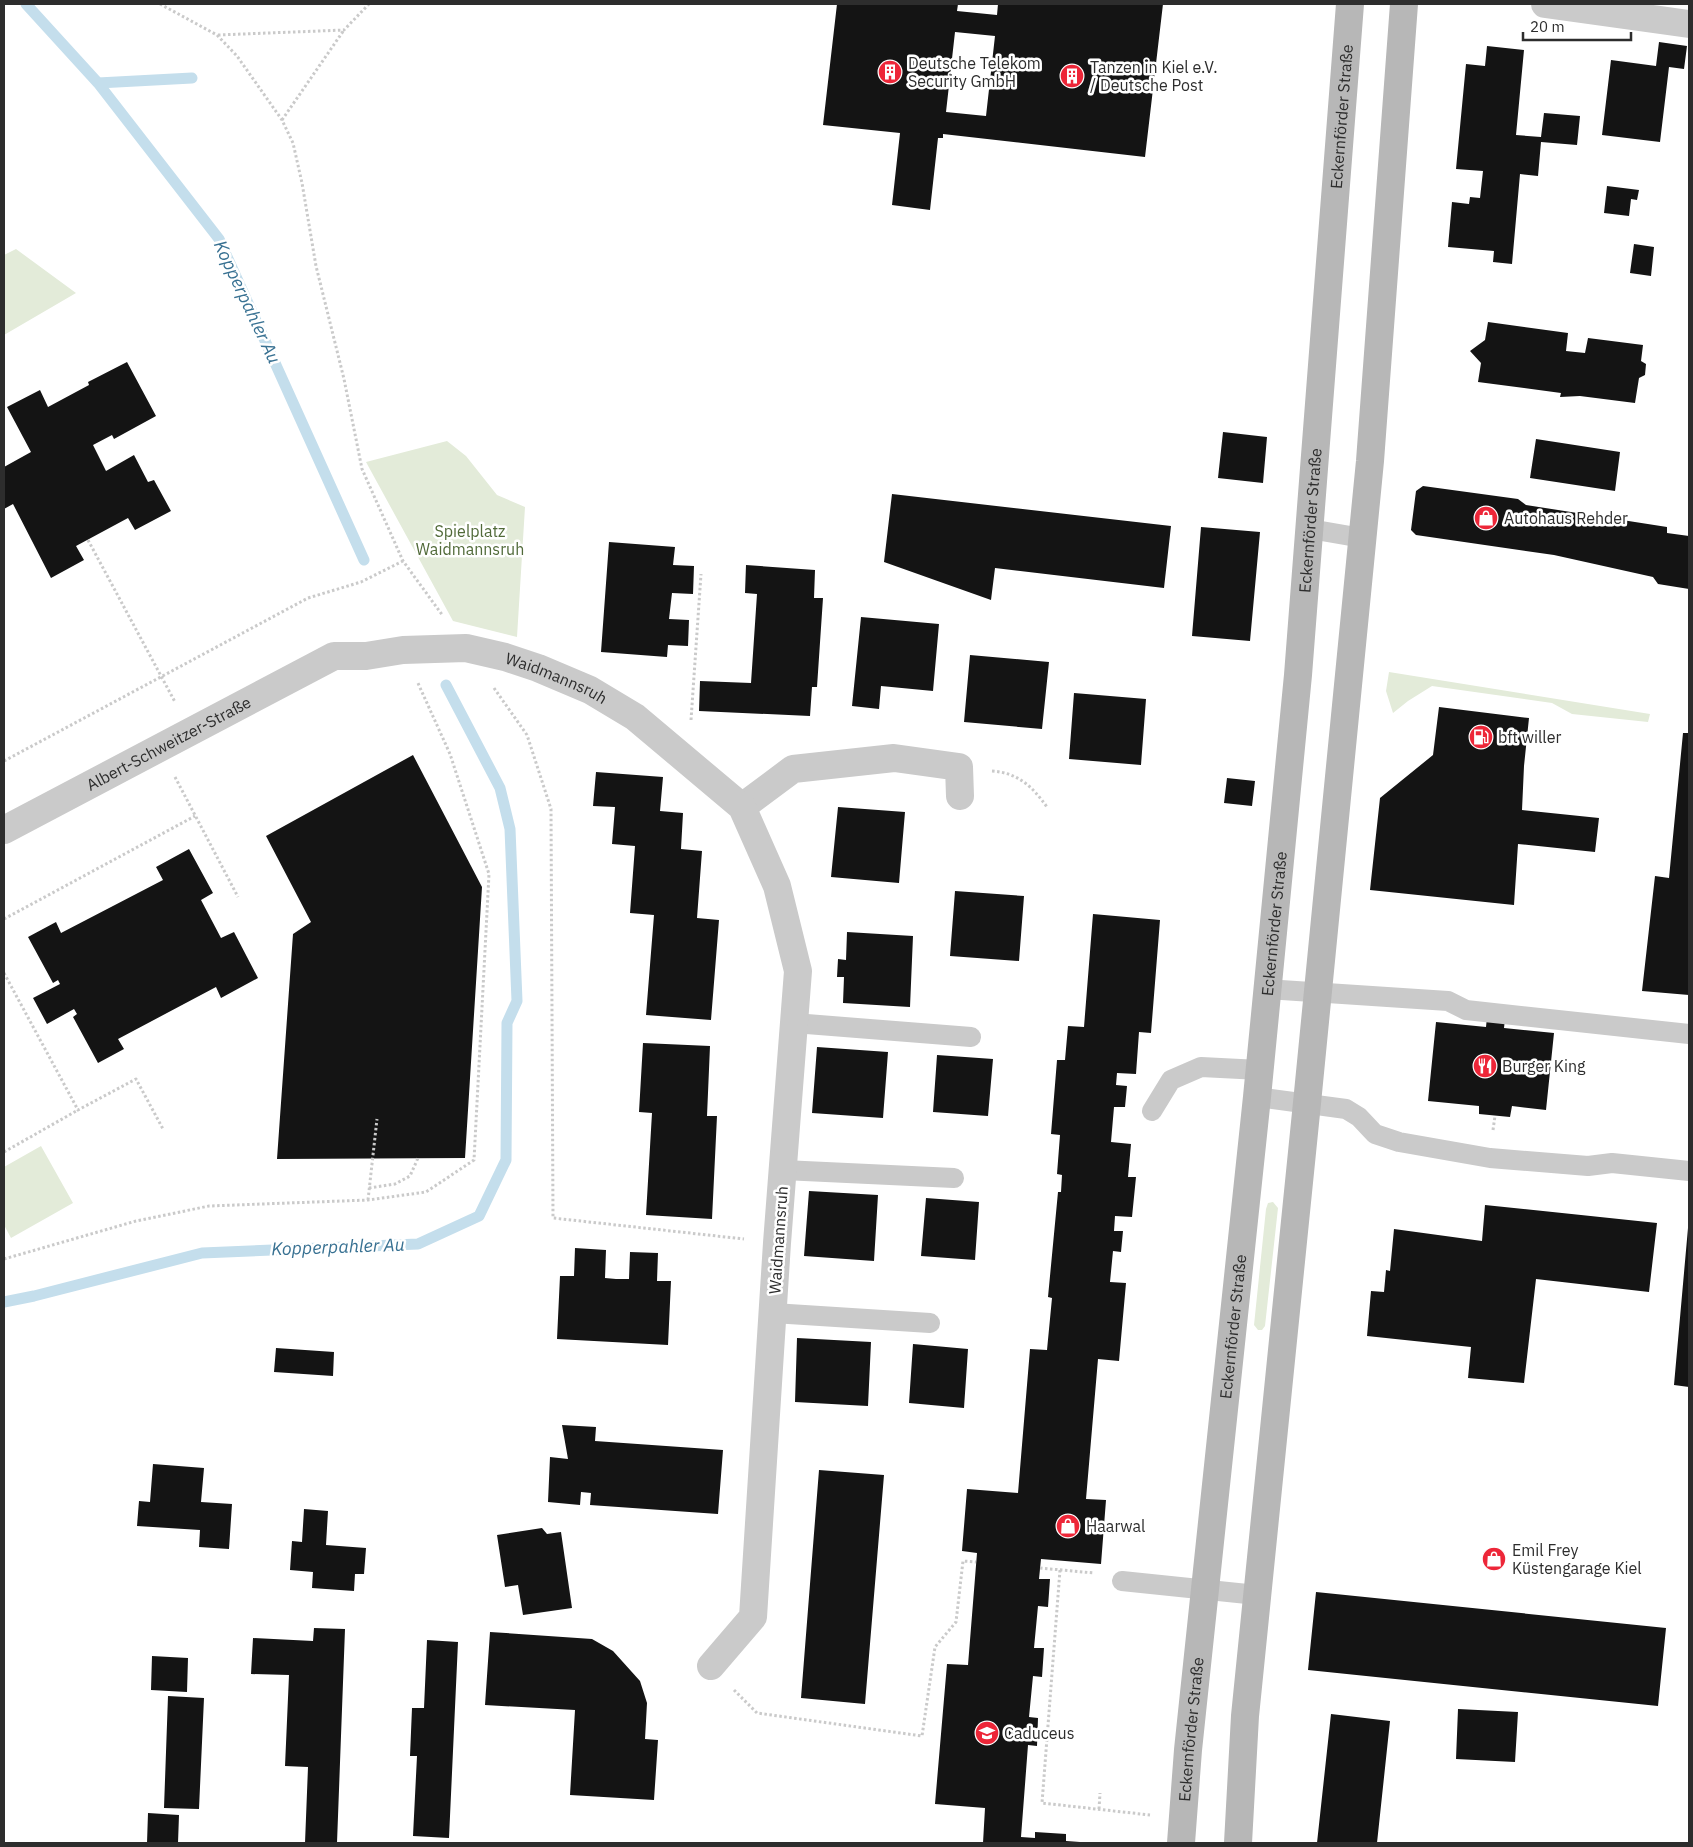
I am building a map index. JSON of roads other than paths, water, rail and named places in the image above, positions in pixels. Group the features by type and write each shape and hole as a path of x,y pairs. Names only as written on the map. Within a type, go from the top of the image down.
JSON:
{"main road":[{"name":"Eckernförder Straße","path":"1182,1831 1188,1750 1260,1070 1298,675 1350,4"},
{"path":"1238,1843 1245,1716 1362,538 1404,4"}],"street":[{"path":"1545,4 1689,24"},
{"name":"Waidmannsruh","path":"334,656 366,656 403,650 466,648 538,668 598,695 635,718 742,807 777,886 798,971 753,1617 711,1666"},
{"name":"Albert-Schweitzer-Straße","path":"4,830 334,656"},
{"path":"742,807 793,769 894,758 958,767 960,796"}],"lane":[{"path":"1310,530 1362,538"},
{"path":"1267,990 1448,1000 1466,1010 1689,1034"},
{"path":"794,1023 971,1037"},
{"path":"1152,1111 1171,1080 1201,1067 1260,1070"},
{"path":"1257,1097 1346,1108 1359,1117 1375,1134 1391,1139 1472,1155 1588,1166 1612,1163 1689,1171"},
{"path":"783,1170 954,1178"},
{"path":"773,1313 930,1323"},
{"path":"1122,1581 1257,1596"}],"waterway":[{"name":"Kopperpahler Au","path":"26,4 98,83 219,239 364,560"},
{"path":"98,83 192,78"},
{"name":"Kopperpahler Au","path":"4,1302 202,1253 418,1244 479,1216 506,1160 507,1023 517,1001 510,829 500,788 446,685"}],"place":[{"name":"Deutsche Telekom Security GmbH","path":"890,72"},
{"name":"Tanzen in Kiel e.V. / Deutsche Post","path":"1072,76"},
{"name":"Autohaus Rehder","path":"1486,518"},
{"name":"bft willer","path":"1481,737"},
{"name":"Burger King","path":"1485,1066"},
{"name":"Haarwal","path":"1068,1526"},
{"name":"Emil Frey Küstengarage Kiel","path":"1494,1559"},
{"name":"Caduceus","path":"987,1733"}],"park label":[{"name":"Spielplatz Waidmannsruh","path":"470,540"}]}
